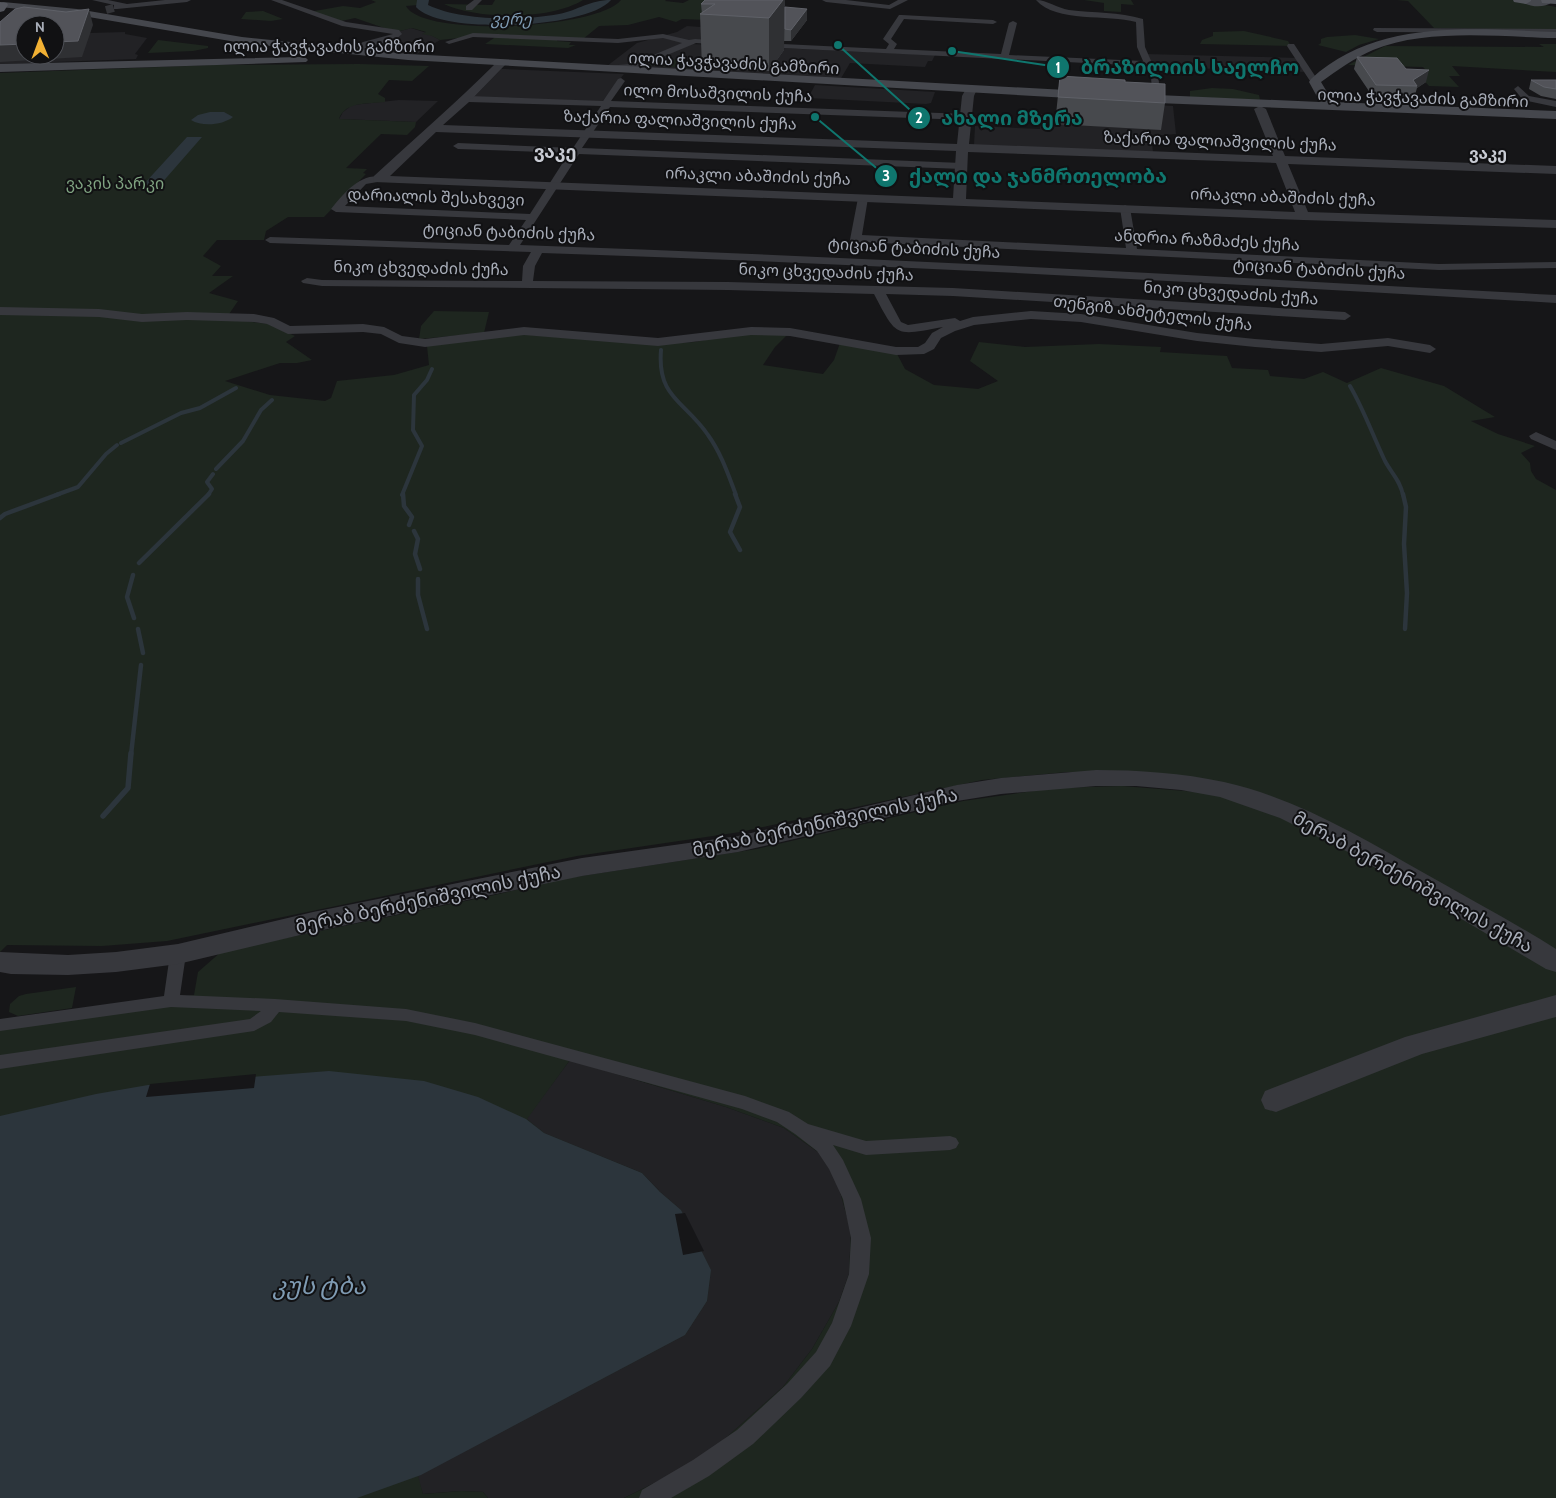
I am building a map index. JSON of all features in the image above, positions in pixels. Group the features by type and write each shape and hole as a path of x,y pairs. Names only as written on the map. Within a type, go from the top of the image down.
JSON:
{"main road":[{"path":"1523,0 1549,2"},
{"path":"1,12 19,15"},
{"name":"ილია ჭავჭავაძის გამზირი","path":"1,12 97,13 242,40 493,64 1260,109 1556,117"},
{"path":"65,17 97,13"},
{"path":"1329,106 1315,82 1323,74 1355,53 1374,45 1401,38 1451,34 1556,33"},
{"name":"ილია ჭავჭავაძის გამზირი","path":"0,68 215,61 317,60 637,68 971,91 1556,117"}],"street":[{"path":"96,0 121,6 187,0"},
{"path":"275,0 345,24 396,32"},
{"path":"469,8 478,0"},
{"path":"826,0 890,7 904,0"},
{"path":"1040,0 1041,3 1050,8 1070,12 1122,16 1140,21 1142,47 1148,64"},
{"path":"347,14 363,22 396,32"},
{"path":"888,50 893,44 887,39 902,17 993,22"},
{"path":"1004,57 1013,23"},
{"path":"1377,30 1556,33"},
{"path":"352,52 366,44 396,36 398,34 396,32"},
{"path":"637,68 693,42 719,33"},
{"path":"449,42 474,35 618,41 663,36 693,42 1148,64 1154,68 1157,99"},
{"path":"1291,46 1315,82"},
{"path":"379,179 461,100 493,64"},
{"path":"512,249 606,107 605,104 620,81"},
{"path":"1518,89 1526,98 1556,104"},
{"path":"959,201 962,148 971,91"},
{"name":"ილო მოსაშვილის ქუჩა","path":"461,100 967,117"},
{"path":"1260,109 1303,216"},
{"name":"ზაქარია ფალიაშვილის ქუჩა","path":"433,128 1556,170"},
{"path":"458,146 962,166"},
{"name":"ირაკლი აბაშიძის ქუჩა","path":"379,179 1303,216 1556,224"},
{"name":"დარიალის შესახვევი","path":"379,179 363,182 336,209 534,217"},
{"path":"852,261 863,198"},
{"path":"1125,208 1132,251"},
{"name":"ანდრია რაზმაძეს ქუჩა","path":"856,238 1439,267 1556,265"},
{"name":"ტიციან ტაბიძის ქუჩა","path":"270,240 773,257 1556,299"},
{"path":"527,285 529,266 538,250"},
{"path":"757,287 773,257"},
{"name":"ნიკო ცხვედაძის ქუჩა","path":"307,281 322,283 757,287 953,292 1345,316"},
{"path":"878,290 896,324 903,328 912,329 946,322 972,321"},
{"name":"თენგიზ ახმეტელის ქუჩა","path":"0,311 99,313 142,318 187,316 254,318 270,321 288,330 363,328 384,332 399,339 425,343 524,332 552,332 658,342 751,331 790,332 896,351 920,351 930,346 936,336 951,328 972,321 1032,315 1081,318 1197,337 1255,343 1320,348 1388,342 1430,349"},
{"path":"1536,436 1556,446"},
{"name":"მერაბ ბერძენიშვილის ქუჩა","path":"0,962 11,964 68,965 116,962 178,954 313,922 582,867 738,844 957,793 1039,782 1104,778 1181,782 1224,790 1289,812 1361,848 1556,962"},
{"path":"171,1001 178,954"},
{"path":"0,1025 171,1001 274,1005 406,1014 475,1029 745,1103 783,1117 801,1128 823,1146 836,1165 852,1199 861,1238 860,1274 842,1326 824,1359 745,1437 701,1468 650,1498"},
{"path":"0,1062 254,1025 265,1018 274,1005"},
{"path":"1276,1100 1415,1045 1556,1006"},
{"path":"801,1128 866,1148 950,1143"}],"shaded area":[{"path":"0,25 15,25 15,63 0,64"},
{"path":"687,26 727,29 691,44 935,55 932,61 928,61 925,67 850,63 840,80 607,66 637,43 677,32"},
{"path":"411,28 440,40 415,55 356,50 396,36 396,32"},
{"path":"125,32 125,34 147,38 135,54 138,55 136,59 65,62 65,34"},
{"path":"1145,54 1299,58 1307,72 1160,67 1148,64"},
{"path":"501,69 624,74 602,102 474,97"},
{"path":"815,85 935,92 931,103 926,104 808,98"},
{"path":"399,100 438,101 416,122 339,119 343,112 352,105"},
{"path":"1124,103 1173,106 1176,134 1151,136 1153,152 974,145 975,126 1040,129 1041,114 1125,119"},
{"path":"570,1060 726,1107 784,1128 818,1152 839,1188 851,1231 849,1274 839,1302 812,1349 783,1387 701,1460 624,1498 488,1498 483,1492 461,1491 423,1494 417,1476 603,1377 660,1192 642,1173 543,1133 526,1119"}],"green space":[{"path":"371,0 418,0 418,5 406,6 419,16 443,23 475,26 511,26 580,18 606,10 621,0 666,0 683,3 689,0 740,0 707,20 682,19 676,22 659,17 628,25 599,26 583,39 497,34 440,40 422,34 426,32 412,28 396,32 355,18 337,22 309,12 343,6 360,8 376,2"},
{"path":"495,0 583,0 569,7 553,11 514,16 476,13 444,4 492,5"},
{"path":"1084,0 1131,0 1134,5 1121,4 1121,12 1104,11 1104,3"},
{"path":"1397,0 1512,0 1551,6 1556,7 1556,30 1434,28 1408,1"},
{"path":"263,11 283,19 271,21 241,19 246,12"},
{"path":"1244,31 1288,41 1291,46 1200,44 1202,40 1213,36 1213,32"},
{"path":"1355,35 1379,39 1359,45 1346,52 1318,45 1321,43 1321,39 1327,37"},
{"path":"497,36 558,39 557,41 571,42 569,45 576,45 568,48 485,44"},
{"path":"158,40 208,46 208,48 193,51 148,53"},
{"path":"1539,44 1556,44 1556,72 1452,66 1460,76 1449,76 1459,87 1429,86 1417,73 1428,72 1423,67 1348,65 1385,46 1544,47"},
{"path":"659,60 689,61 692,65 687,68 648,65"},
{"name":"ვაკის პარკი","path":"359,64 429,66 412,81 389,80 378,94 385,98 385,102 352,106 342,113 339,119 416,122 415,127 407,135 381,134 346,168 367,169 363,173 366,174 324,217 288,217 266,231 264,240 217,240 203,256 221,266 212,276 233,276 209,293 238,301 227,317 229,319 268,324 295,336 286,342 312,360 297,363 280,363 225,381 270,395 325,401 331,398 337,381 394,375 429,365 427,346 518,334 652,344 695,342 730,335 788,334 775,347 763,365 823,374 834,360 840,343 896,352 905,369 934,385 978,389 998,381 970,361 979,342 1025,347 1099,344 1161,347 1160,352 1227,356 1232,368 1268,370 1270,376 1304,379 1323,372 1347,383 1381,368 1444,386 1495,417 1471,421 1498,434 1535,446 1521,453 1530,463 1531,471 1536,479 1556,490 1556,1498 624,1498 701,1460 783,1387 812,1349 839,1302 849,1274 851,1231 839,1188 829,1168 818,1152 784,1128 726,1107 570,1060 527,1119 544,1133 642,1173 681,1210 711,1270 707,1301 685,1335 418,1476 423,1494 461,1491 483,1492 488,1498 0,1498 0,1021 194,995 198,972 222,951 490,896 568,878 757,849 963,801 1054,788 1122,786 1223,794 1134,772 1067,772 982,780 740,832 577,856 167,941 102,946 7,945 0,952 0,73 213,65"},
{"path":"1212,88 1233,89 1259,95 1260,100 1190,97 1190,91"},
{"path":"434,311 489,312 484,333 419,339 421,326"},
{"path":"76,987 72,1008 18,1016 9,1012 10,1004 19,996"}],"water":[{"path":"210,112 224,112 233,117 224,122 212,124 201,124 191,120 198,115"},
{"path":"187,137 202,137 160,185 143,185"},
{"name":"კუს ტბა","path":"329,1071 424,1081 478,1097 526,1119 544,1133 642,1173 681,1210 711,1270 707,1301 685,1335 421,1475 357,1498 0,1498 0,1116 96,1094 148,1085"}],"pier":[{"path":"256,1074 254,1088 146,1097 150,1084"},
{"path":"685,1213 704,1251 683,1255 675,1214"}],"building":[{"path":"705,0 783,0 769,18 700,14 715,4 701,4"},
{"path":"24,7 66,12 89,9 78,41 65,42 65,15 15,15 15,44 0,45 0,22 15,9"},
{"path":"785,7 807,9 791,30 785,29"},
{"path":"1357,57 1397,58 1406,69 1429,70 1413,80 1417,86 1376,85"},
{"path":"1060,76 1165,84 1165,103 1058,97"},
{"path":"1531,80 1556,80 1556,89 1544,87"}],"waterway":[{"name":"ვერე","path":"423,0 422,7 434,13 449,17 488,21 528,21 559,18 605,0"},
{"path":"661,350 663,379 668,389 713,442 736,495"},
{"path":"402,495 422,446 413,430 414,395 427,380 432,369"},
{"path":"1350,386 1385,461 1400,485 1403,495"},
{"path":"121,443 181,413 200,408 236,388"},
{"path":"216,469 243,441 261,410 272,400"},
{"path":"56,495 78,487 106,454 117,445"},
{"path":"208,495 212,489 207,482 213,474"},
{"path":"0,518 5,514 59,494"},
{"path":"403,494 404,506 412,517 409,525"},
{"path":"735,494 740,507 730,532 740,550"},
{"path":"1403,494 1406,507 1404,544 1407,593 1405,629"},
{"path":"139,563 208,495"},
{"path":"414,531 418,539 415,554 420,569"},
{"path":"133,575 127,597 134,618"},
{"path":"418,579 418,595 427,629"},
{"path":"138,629 143,653"},
{"path":"131,755 141,665"},
{"path":"103,816 128,788 131,753"}],"tunnel":[{"path":"106,10 117,7"}],"place":[{"name":"ახალი მზერა","path":"838,45"},
{"name":"ბრაზილიის საელჩო","path":"952,51"},
{"name":"ქალი და ჯანმრთელობა","path":"815,117"}],"district":[{"name":"ვაკე","path":"555,152"},
{"name":"ვაკე","path":"1488,153"}]}
